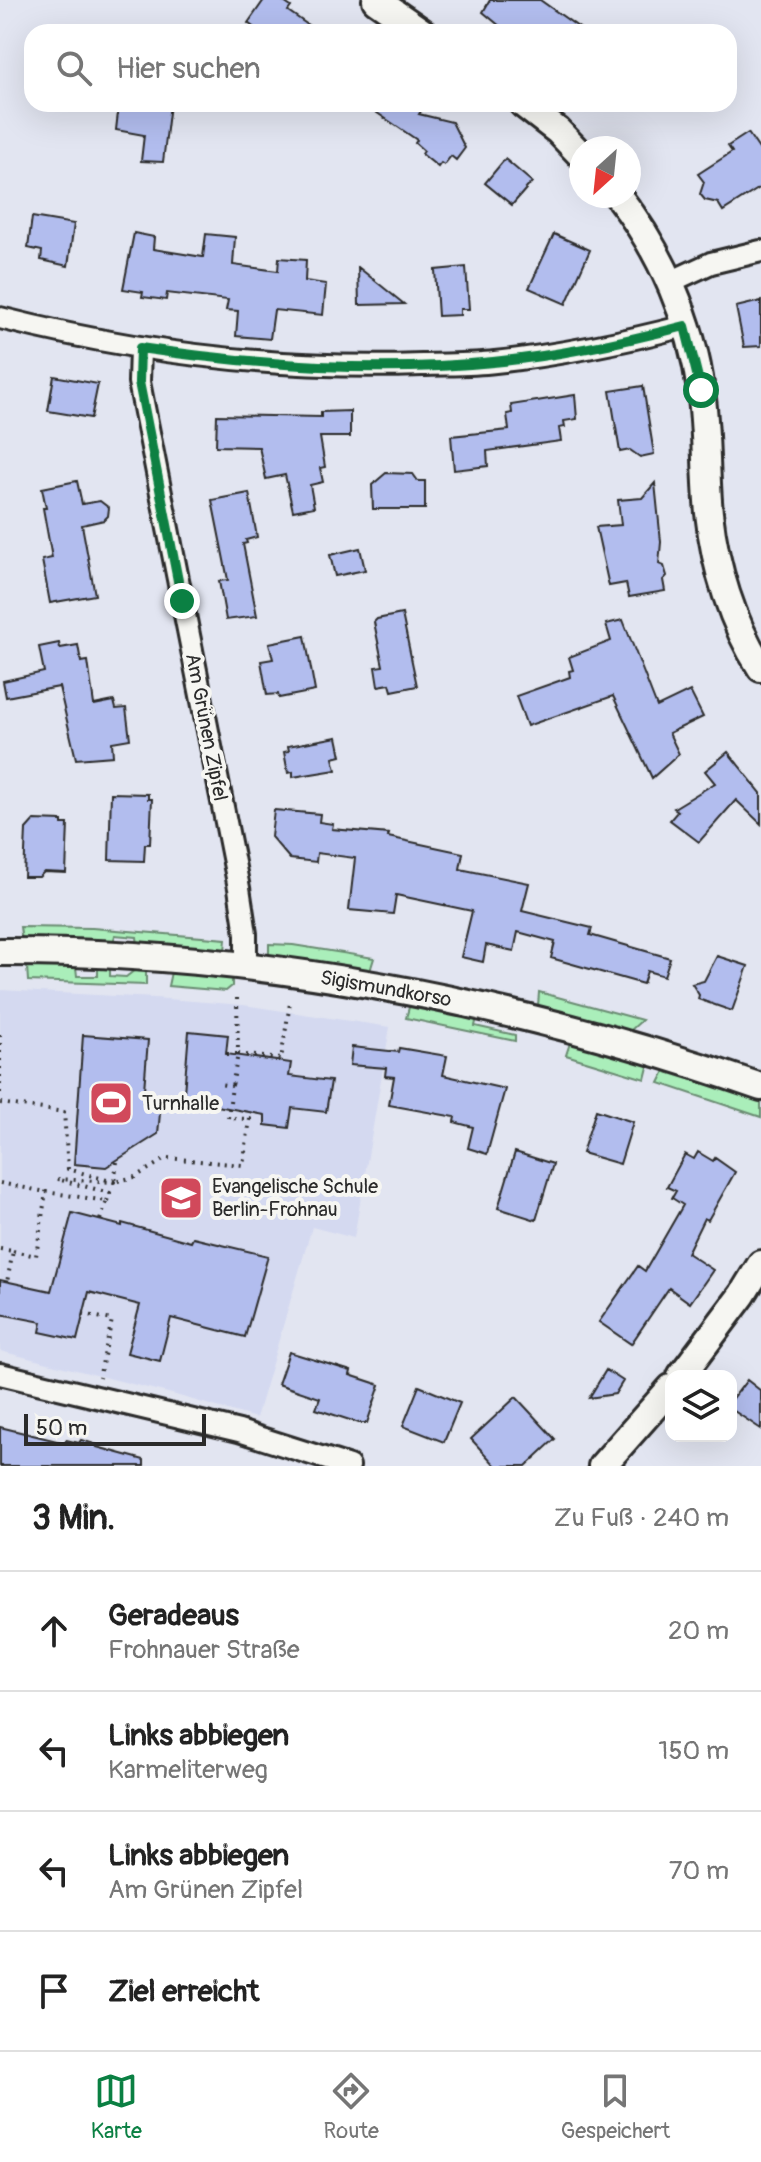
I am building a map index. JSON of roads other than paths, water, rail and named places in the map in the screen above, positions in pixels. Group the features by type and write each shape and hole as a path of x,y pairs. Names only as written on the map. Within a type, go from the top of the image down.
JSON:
{"street":[{"path":"376,0 410,24"},
{"path":"533,112 569,142"},
{"path":"627,208 670,282 685,326 701,390 709,513 719,569 734,615 761,668"},
{"path":"670,282 711,263 761,251"},
{"path":"0,318 140,348 244,361 336,367 493,362 612,344 685,326"},
{"name":"Am Grünen Zipfel","path":"140,348 139,382 239,888 246,934 246,966"},
{"name":"Sigismundkorso","path":"0,952 246,966 377,984 535,1017 651,1050 761,1087"},
{"path":"686,1370 742,1295 761,1264"},
{"path":"0,1374 239,1431 349,1466"},
{"path":"602,1466 665,1395"}],"place":[{"name":"Turnhalle","path":"111,1103"},
{"name":"Evangelische Schule Berlin-Frohnau","path":"181,1198"}]}
